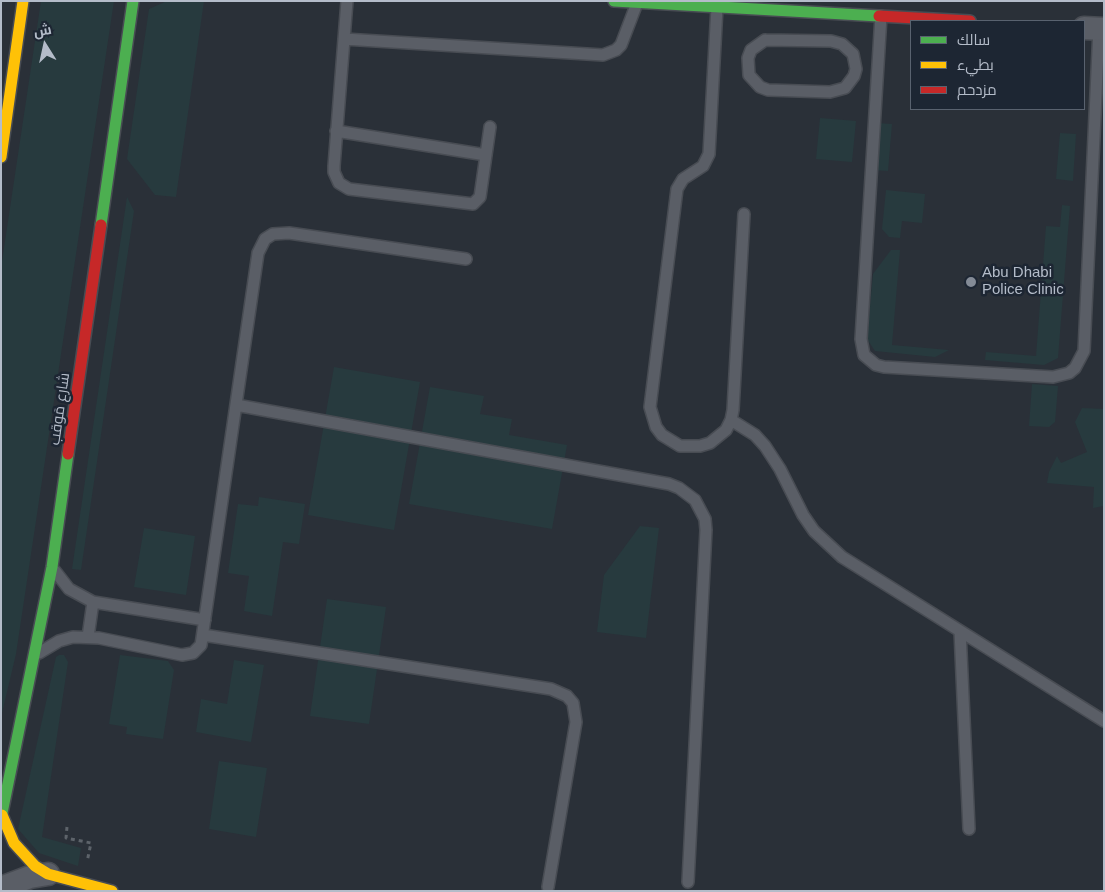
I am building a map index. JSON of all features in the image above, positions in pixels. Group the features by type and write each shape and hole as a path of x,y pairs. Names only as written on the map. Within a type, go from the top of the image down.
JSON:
{"main road":[{"path":"1,157 23,1"},
{"path":"614,1 716,7 832,28 881,16 929,10 966,20"},
{"name":"شارع مَوقب","path":"2,816 52,568 137,4"},
{"path":"2,816 14,843 29,860 48,874 112,891"}],"street":[{"path":"1,888 30,877 48,874"}],"lane":[{"path":"347,1 334,172 339,183 349,189 473,204 480,197 490,127"},
{"path":"344,39 603,54 616,50 621,45 637,3"},
{"path":"716,7 709,154 703,166 683,179 677,189 650,408 656,427 662,435 680,446 700,446 710,443 726,430 731,420 734,401 744,214"},
{"path":"881,16 861,339 864,355 876,365 884,367 1053,378 1075,368 1084,351 1096,29"},
{"path":"832,28 853,54 856,69 850,83 838,91 768,90 753,82 749,74 748,58 752,50 765,40 832,28"},
{"path":"336,131 486,155"},
{"path":"35,656 59,641 88,637 182,655 193,653 202,640 260,245 272,234 289,233 466,259"},
{"path":"236,406 669,484 679,488 695,500 705,519 706,530 688,882"},
{"path":"731,420 755,435 765,446 780,469 803,515 828,545 858,568 1098,713 1104,721"},
{"path":"52,568 69,588 93,602 205,620"},
{"path":"88,637 93,602"},
{"path":"960,631 969,829"},
{"path":"202,640 551,689 568,696 573,703 576,722 548,887"}],"path":[{"path":"67,827 66,838 90,843 83,884"}],"green space":[{"path":"41,1 114,1 16,654 1,717 1,268"},
{"path":"167,1 204,1 176,197 155,195 127,159 149,9"},
{"path":"820,118 856,121 852,162 816,159"},
{"path":"875,123 892,124 888,171 872,170"},
{"path":"1060,133 1076,134 1073,181 1056,179"},
{"path":"886,190 925,194 922,223 902,221 900,238 889,237 882,229"},
{"path":"127,197 134,211 81,570 72,569"},
{"path":"1062,205 1070,206 1058,358 1044,365 985,360 986,352 1036,356 1046,226 1060,227"},
{"path":"891,250 900,250 892,345 949,350 935,357 875,351 867,339 873,274"},
{"path":"334,367 420,382 394,530 308,515"},
{"path":"1032,384 1058,386 1055,422 1049,427 1029,426"},
{"path":"430,387 484,396 480,414 512,419 509,435 567,445 552,529 409,504"},
{"path":"1082,408 1104,409 1104,506 1093,508 1094,487 1047,483 1049,472 1057,456 1061,463 1087,452 1075,422"},
{"path":"259,497 305,504 299,544 283,542 272,616 244,611 249,576 228,573 238,504 258,506"},
{"path":"640,526 659,528 646,638 597,632 604,575"},
{"path":"144,528 195,536 186,595 134,587"},
{"path":"327,599 386,607 369,724 310,716"},
{"path":"64,655 68,662 42,837 81,848 78,866 39,853 18,829 56,657"},
{"path":"120,655 168,661 174,670 163,739 126,734 127,727 109,724"},
{"path":"234,660 264,665 251,742 196,732 201,699 227,704"},
{"path":"219,761 267,768 256,837 209,829"}],"traffic: fast":[{"path":"101,225 133,1"},
{"path":"614,1 879,16"},
{"path":"1,818 52,567 68,454"}],"traffic: slow":[{"path":"1,157 23,1"},
{"path":"2,815 14,843 35,866 48,874 112,891"}],"traffic: jam":[{"path":"879,16 952,20"},
{"path":"68,454 101,225"}],"place":[{"name":"Abu Dhabi Police Clinic","path":"971,282"}]}
